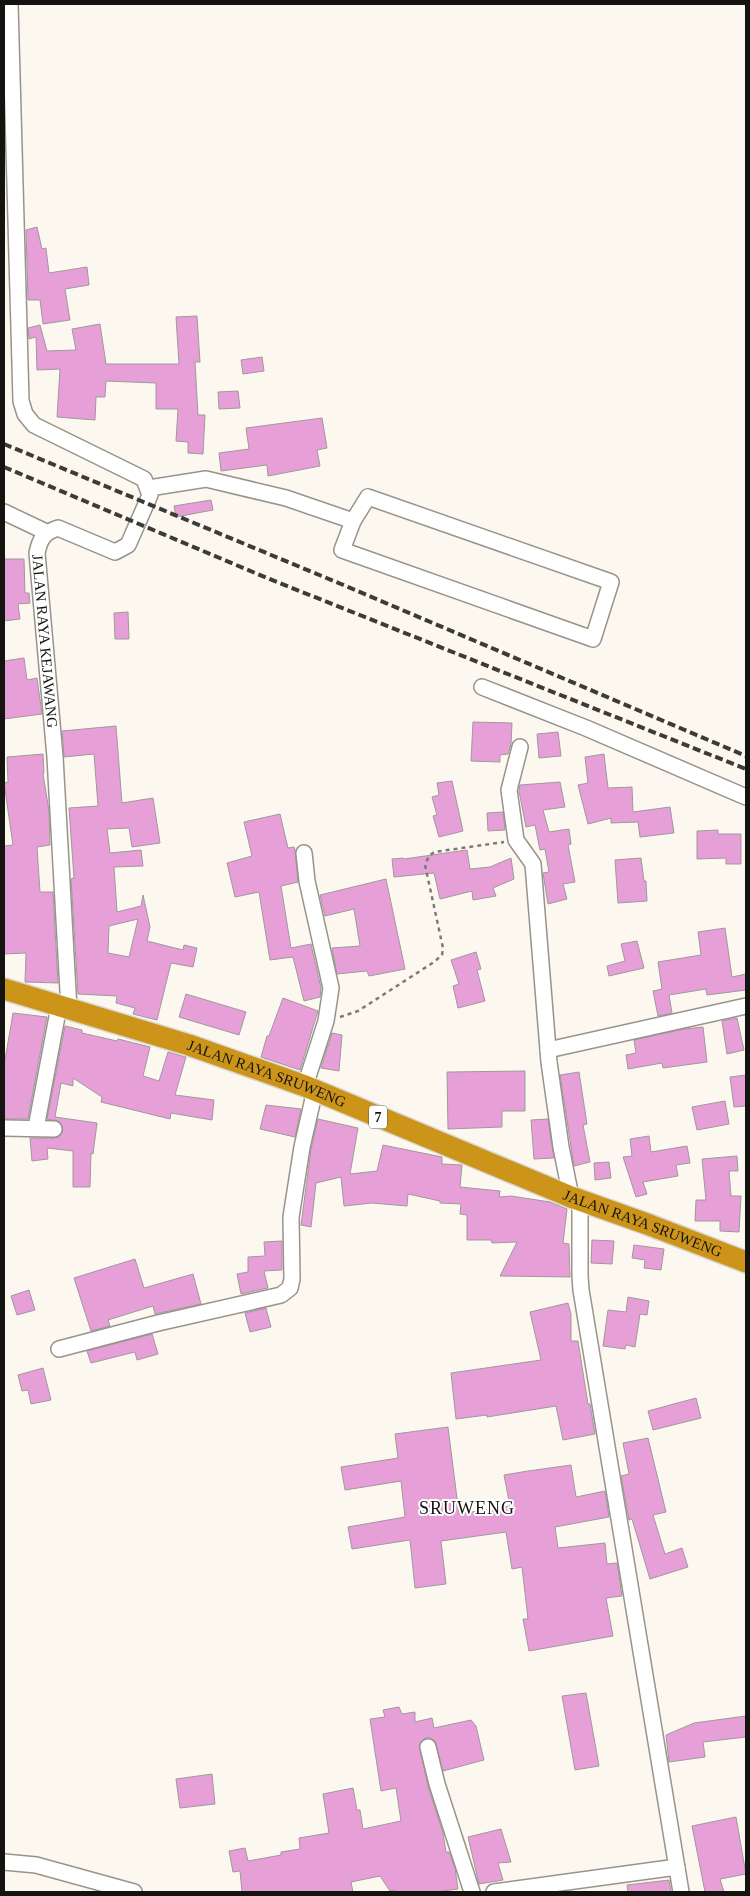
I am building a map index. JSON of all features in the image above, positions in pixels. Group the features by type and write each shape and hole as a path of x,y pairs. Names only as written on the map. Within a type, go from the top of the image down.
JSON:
{"highway":[{"name":"JALAN RAYA SRUWENG","path":"4,989 189,1045 310,1088 576,1199 746,1262"}],"street":[{"path":"10,4 21,401 25,414 34,425 144,479 149,488 206,479 286,498 353,521"},
{"name":"JALAN RAYA KEJAWANG","path":"36,1128 64,1008 55,757 37,554 40,539 46,532 58,528 115,552 122,550 128,545 148,503 149,488"},
{"path":"368,497 611,582 593,639 342,550 353,521 368,497"},
{"path":"4,512 46,532"},
{"path":"482,687 586,728 746,797"},
{"path":"520,747 509,790 516,840 533,864 548,1050 561,1147 576,1199 582,1290 681,1892"},
{"path":"59,1349 167,1320 281,1295 290,1288 292,1279 290,1217 310,1088 326,1021 330,983 307,881 304,853"},
{"path":"548,1050 746,1006"},
{"path":"4,1128 54,1129"},
{"path":"428,1747 437,1784 472,1892"},
{"path":"4,1862 36,1865 134,1892"},
{"path":"494,1892 677,1867"}],"path":[{"path":"326,1021 358,1011 442,955 444,948 425,865 429,856 434,852 442,850 516,840"}],"building":[{"path":"37,227 42,249 46,248 49,273 87,267 89,285 65,289 70,320 43,324 40,300 28,300 26,230"},
{"path":"197,316 200,362 195,362 198,415 205,415 203,454 188,453 188,442 176,441 178,409 156,409 156,383 106,381 105,397 96,397 95,420 57,417 60,369 37,370 36,337 29,339 28,328 40,325 47,351 76,350 72,329 100,324 106,364 179,364 176,317"},
{"path":"262,357 264,371 243,374 241,360"},
{"path":"238,391 240,408 219,409 218,392"},
{"path":"322,418 327,448 317,450 320,466 268,476 267,465 221,471 219,453 249,449 246,428"},
{"path":"211,500 213,510 176,517 174,506"},
{"path":"4,559 24,559 25,593 29,593 30,603 18,604 20,619 4,621"},
{"path":"128,612 129,639 115,639 114,613"},
{"path":"24,658 27,680 37,678 42,714 4,719 4,661"},
{"path":"473,722 512,723 511,744 508,754 500,755 500,762 471,761"},
{"path":"116,726 122,803 153,798 160,843 132,847 129,828 107,829 110,853 141,850 143,866 114,867 117,912 141,906 143,895 150,927 147,941 183,950 184,945 197,948 193,967 171,963 157,1020 133,1014 135,1008 116,1003 117,996 78,994 71,879 74,878 69,808 98,806 94,754 64,757 62,731","holes":["138,919 129,957 108,953 109,926"]},
{"path":"558,732 561,756 539,758 537,734"},
{"path":"43,754 43,774 49,811 50,845 37,847 40,892 53,892 58,983 25,982 26,953 4,954 4,846 13,845 4,783 8,782 7,757"},
{"path":"604,754 608,788 632,787 633,812 670,807 674,833 640,837 638,822 611,823 611,818 588,824 578,785 588,783 585,757"},
{"path":"452,781 463,831 439,837 433,816 437,815 432,797 439,795 437,783"},
{"path":"560,782 565,807 543,810 549,832 569,829 571,844 568,845 575,882 563,884 567,899 548,904 543,873 549,872 545,849 540,850 535,825 526,827 519,791 520,785"},
{"path":"503,812 505,830 488,831 487,813"},
{"path":"280,814 288,848 294,847 295,850 298,882 281,886 291,948 311,944 321,988 320,997 304,1001 293,957 270,960 259,892 235,897 227,863 252,856 244,822"},
{"path":"718,830 718,834 741,834 741,864 726,864 726,858 697,859 697,831"},
{"path":"467,850 470,869 490,867 511,858 514,879 493,888 496,896 473,900 472,891 440,899 434,873 394,877 392,859"},
{"path":"641,858 644,881 646,881 647,901 618,903 615,860"},
{"path":"386,879 405,969 369,976 367,971 337,974 332,948 360,946 354,909 325,916 320,895"},
{"path":"725,928 732,977 746,974 746,990 707,995 706,989 669,995 672,1013 658,1016 653,991 662,989 658,962 701,955 698,932"},
{"path":"637,941 644,968 609,976 607,966 625,961 621,944"},
{"path":"476,952 481,969 477,970 485,1001 458,1008 453,986 459,984 451,960"},
{"path":"186,994 246,1012 239,1035 179,1017"},
{"path":"283,998 318,1011 300,1070 261,1057 267,1036 269,1036"},
{"path":"13,1013 47,1017 28,1119 4,1119 4,1066"},
{"path":"737,1018 744,1050 727,1054 722,1021"},
{"path":"65,1026 82,1030 82,1033 150,1047 143,1076 159,1081 168,1052 186,1057 175,1095 214,1100 212,1120 171,1113 170,1119 101,1102 102,1097 73,1078 73,1086 61,1083 55,1117 97,1123 93,1154 91,1153 90,1187 73,1187 73,1151 47,1148 48,1159 32,1161 30,1138 59,1137 63,1130 59,1121 47,1119"},
{"path":"703,1027 707,1062 663,1068 662,1063 628,1069 626,1055 636,1053 634,1040 684,1029"},
{"path":"332,1033 342,1035 339,1071 321,1068"},
{"path":"525,1071 525,1111 502,1111 502,1127 448,1129 447,1072"},
{"path":"579,1072 587,1124 583,1125 590,1162 574,1166 560,1075"},
{"path":"746,1075 746,1106 734,1107 730,1077"},
{"path":"725,1101 729,1124 697,1130 692,1107"},
{"path":"266,1105 301,1109 295,1137 260,1129"},
{"path":"318,1119 358,1128 350,1174 377,1171 383,1145 442,1157 442,1164 462,1165 460,1187 500,1191 499,1197 511,1196 550,1202 567,1209 563,1243 569,1244 570,1277 500,1276 517,1242 492,1243 491,1240 467,1240 467,1215 460,1214 461,1204 440,1203 440,1201 408,1194 407,1206 372,1203 344,1206 341,1177 316,1183 311,1227 301,1225 311,1149"},
{"path":"548,1119 554,1158 534,1159 531,1120"},
{"path":"649,1136 651,1152 687,1146 690,1163 676,1165 678,1176 643,1182 647,1194 636,1197 623,1157 632,1156 630,1139"},
{"path":"737,1156 738,1171 729,1171 731,1196 741,1196 739,1232 720,1231 720,1221 695,1221 696,1200 706,1200 702,1159"},
{"path":"609,1162 611,1178 595,1180 594,1163"},
{"path":"592,1240 614,1241 612,1264 591,1263"},
{"path":"282,1241 282,1270 264,1271 268,1288 241,1294 237,1274 248,1272 248,1257 265,1256 264,1242"},
{"path":"634,1245 664,1249 661,1270 644,1268 645,1260 632,1258"},
{"path":"135,1259 144,1288 193,1274 201,1304 155,1314 153,1306 108,1320 110,1326 91,1331 74,1278"},
{"path":"29,1290 35,1310 17,1315 11,1296"},
{"path":"628,1297 649,1301 647,1315 640,1314 635,1347 626,1345 625,1349 603,1346 608,1310 626,1312"},
{"path":"568,1303 571,1314 571,1341 578,1341 595,1434 563,1440 556,1406 487,1417 487,1415 456,1419 451,1373 541,1360 530,1312"},
{"path":"266,1308 271,1327 250,1332 245,1313"},
{"path":"152,1334 158,1354 137,1360 135,1352 91,1363 87,1351"},
{"path":"43,1368 51,1400 31,1404 28,1390 22,1391 18,1375"},
{"path":"696,1398 701,1418 653,1430 648,1411"},
{"path":"448,1427 459,1514 510,1506 504,1475 528,1471 571,1465 576,1497 605,1491 609,1517 555,1527 558,1548 605,1543 607,1564 617,1563 622,1596 606,1598 613,1636 529,1651 523,1619 528,1619 522,1567 512,1569 506,1532 441,1541 446,1584 415,1588 410,1540 352,1549 348,1527 405,1517 401,1481 345,1490 341,1467 398,1458 395,1434"},
{"path":"648,1438 666,1512 653,1515 665,1554 682,1548 688,1567 650,1579 632,1519 629,1520 621,1476 629,1474 623,1443"},
{"path":"586,1693 599,1766 575,1770 562,1696"},
{"path":"399,1707 402,1714 415,1712 415,1722 432,1718 434,1728 471,1720 476,1726 484,1760 443,1771 435,1741 431,1738 425,1738 419,1745 428,1786 443,1833 446,1852 449,1852 455,1868 458,1889 436,1892 390,1891 380,1876 351,1882 353,1892 242,1892 240,1871 233,1872 229,1851 245,1848 248,1861 281,1855 281,1852 300,1849 299,1838 329,1833 323,1794 353,1788 357,1810 360,1810 363,1829 401,1821 396,1788 381,1791 370,1719 385,1717 383,1710"},
{"path":"746,1716 746,1737 703,1742 705,1757 669,1762 666,1735 694,1723"},
{"path":"212,1774 215,1804 180,1808 176,1779"},
{"path":"736,1817 746,1874 720,1879 724,1892 705,1892 692,1826"},
{"path":"501,1829 511,1862 498,1863 503,1880 479,1884 468,1837"},
{"path":"669,1880 671,1892 628,1892 627,1885"}],"railway":[{"path":"4,444 341,584 746,756"},
{"path":"4,467 267,578 746,769"}],"district":[{"name":"SRUWENG","path":"467,1508"}]}
